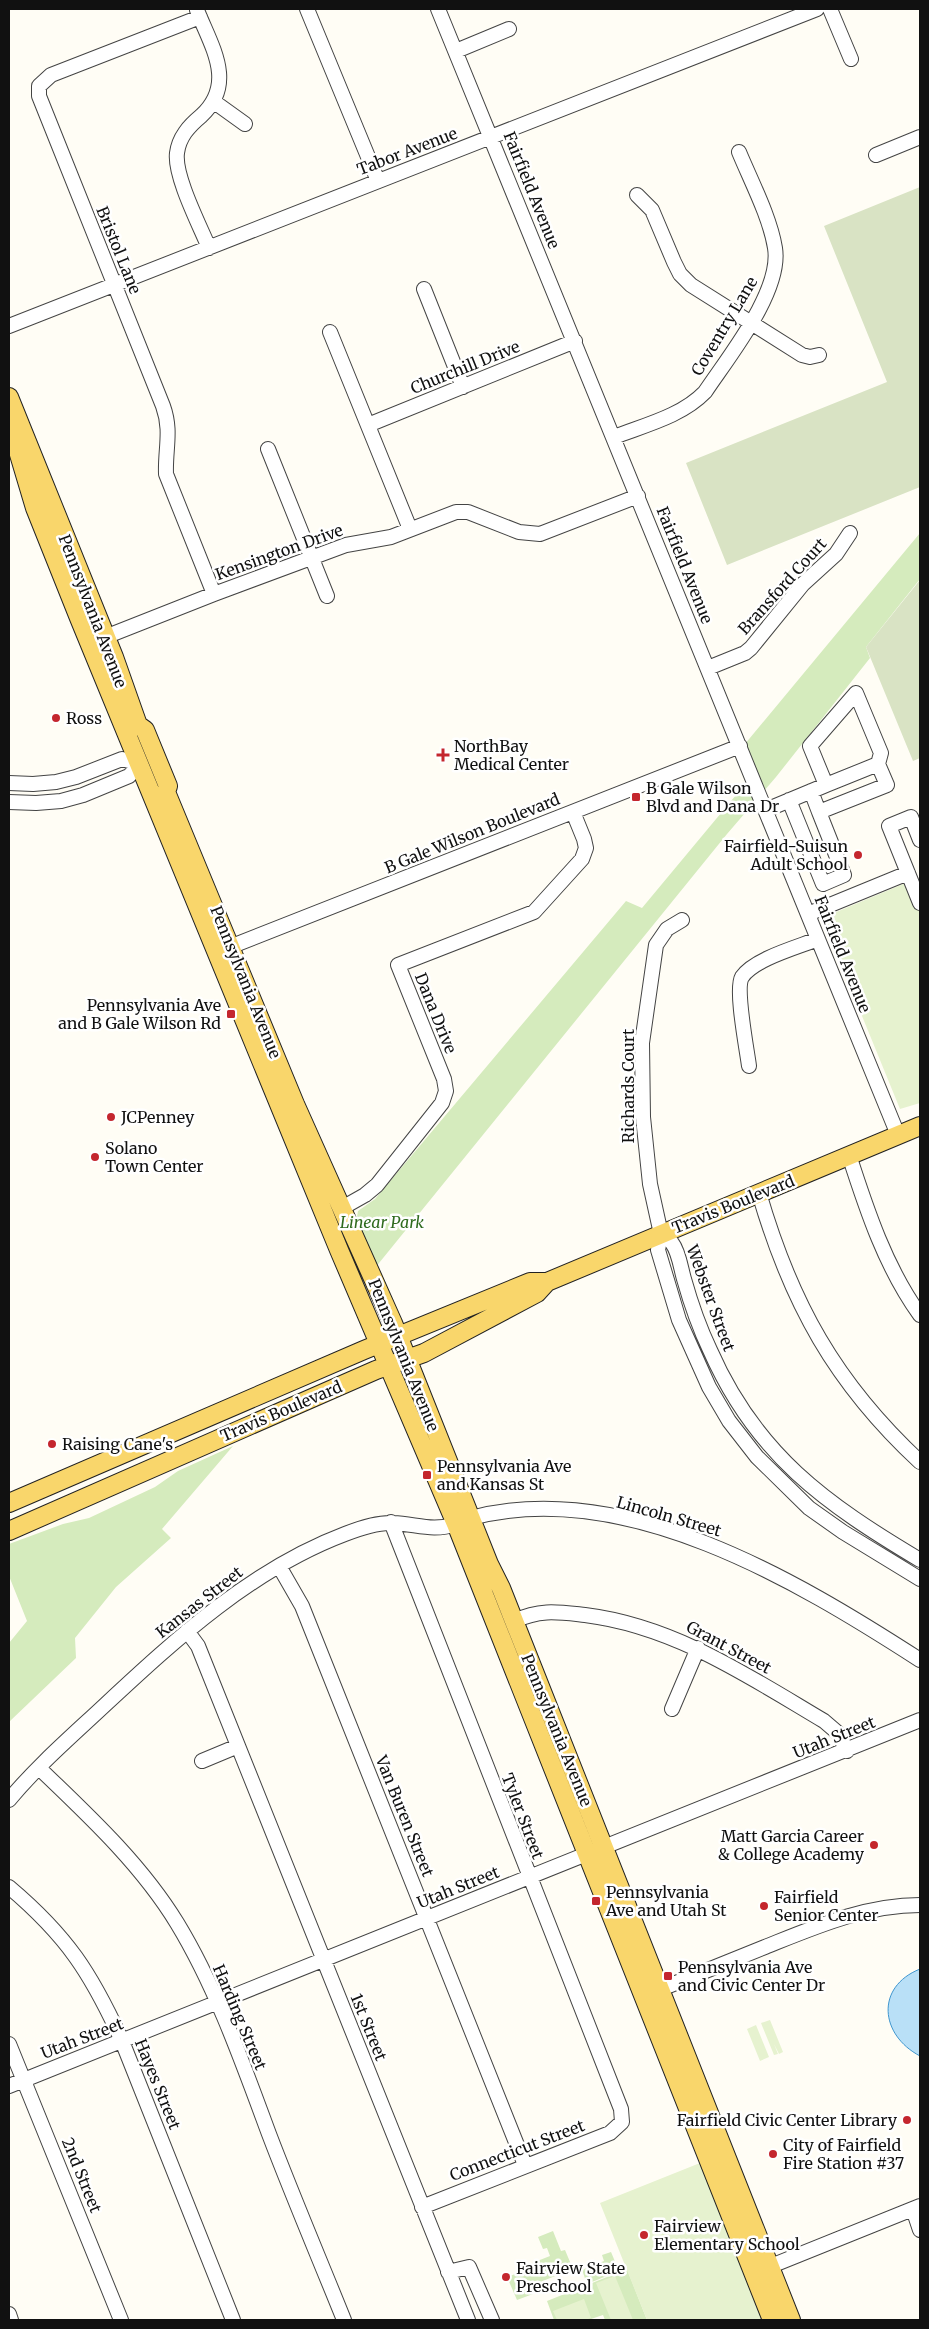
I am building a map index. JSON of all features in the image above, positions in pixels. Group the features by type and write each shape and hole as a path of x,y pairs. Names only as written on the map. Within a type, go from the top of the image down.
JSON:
{"main road":[{"name":"Pennsylvania Avenue","path":"9,396 138,725 145,730 168,786 166,792 224,949 379,1344 388,1366 514,1621 791,2320"},
{"name":"Pennsylvania Avenue","path":"9,421 35,508 140,764 342,1208 398,1336 464,1521 588,1854 772,2320"},
{"path":"65,582 77,590 93,629 105,637 95,655"},
{"path":"138,725 138,733 144,750 140,764 151,770 160,789 166,792"},
{"name":"Travis Boulevard","path":"9,1503 398,1336 530,1282 547,1282 920,1126"},
{"name":"Travis Boulevard","path":"9,1531 388,1366 424,1353 537,1293 547,1282"}],"street":[{"path":"307,9 378,181"},
{"name":"Fairfield Avenue","path":"438,9 898,1135"},
{"name":"Tabor Avenue","path":"9,326 491,137 796,12 817,9"},
{"path":"830,9 851,59"},
{"path":"198,13 219,65 218,91 205,112 189,126 181,139 177,154 178,170 209,248"},
{"name":"Bristol Lane","path":"198,13 50,75 39,86 41,106 167,418 169,435 165,460 166,474 214,594"},
{"path":"456,51 509,29"},
{"path":"213,101 245,124"},
{"path":"876,155 920,138"},
{"name":"Coventry Lane","path":"614,437 695,402 705,392 766,296 773,278 775,250 772,235 739,152"},
{"path":"636,195 652,210 680,274 691,285 802,355 810,357 819,355"},
{"path":"424,290 463,387"},
{"path":"330,332 410,529"},
{"name":"Churchill Drive","path":"368,425 574,341"},
{"path":"268,449 326,596"},
{"name":"Kensington Drive","path":"105,637 346,545 390,537 444,515 468,512 504,528 528,534 540,534 638,496"},
{"name":"Bransford Court","path":"708,668 738,656 751,648 803,584 836,554 850,533"},
{"path":"819,812 887,785 878,764 881,753 856,693 810,746 826,785"},
{"name":"B Gale Wilson Boulevard","path":"224,949 740,746"},
{"path":"9,783 33,784 56,782 76,777 122,759 140,764 129,776 83,795 62,801 36,804 9,802"},
{"path":"766,810 878,764"},
{"path":"790,800 823,884 844,875 811,791"},
{"name":"Dana Drive","path":"342,1208 365,1195 377,1185 442,1103 446,1091 444,1079 398,965 534,912 582,859 585,844 573,812"},
{"path":"920,840 911,817 889,826 920,903"},
{"path":"808,914 908,873"},
{"name":"Richards Court","path":"661,1234 650,1184 643,1117 642,1043 656,945 667,929 682,920"},
{"path":"749,1066 740,993 741,979 749,969 763,961 818,939"},
{"path":"849,1156 878,1239 894,1273 920,1315"},
{"path":"759,1193 774,1243 793,1290 828,1354 874,1413 898,1441 920,1462"},
{"name":"Webster Street","path":"920,1560 856,1521 821,1496 792,1470 758,1432 724,1381 695,1316 673,1244 661,1234 658,1250 679,1320 709,1387 744,1441 782,1483 809,1508 843,1532 920,1578"},
{"name":"Lincoln Street","path":"464,1521 512,1509 546,1508 612,1516 670,1530 717,1546 767,1570 920,1660"},
{"name":"Kansas Street","path":"9,1800 39,1768 187,1631 248,1585 279,1566 345,1534 371,1525 391,1522 440,1530 464,1521"},
{"name":"Tyler Street","path":"391,1522 621,2109 622,2122"},
{"name":"Van Buren Street","path":"279,1566 302,1606 525,2166"},
{"name":"Grant Street","path":"514,1621 546,1611 597,1617 676,1638 698,1648 832,1726 847,1751"},
{"name":"1st Street","path":"187,1631 198,1646 468,2320"},
{"path":"672,1709 698,1648"},
{"name":"Utah Street","path":"9,2086 847,1751 920,1720"},
{"path":"202,1761 238,1746"},
{"name":"Harding Street","path":"39,1768 83,1810 151,1886 176,1922 192,1951 216,2003 344,2320"},
{"name":"Hayes Street","path":"9,1887 32,1907 74,1952 101,1996 122,2041 233,2320"},
{"path":"644,1996 841,1918 900,1905 920,1905"},
{"name":"2nd Street","path":"9,2044 25,2079 121,2320"},
{"name":"Connecticut Street","path":"422,2207 610,2133 622,2122"},
{"path":"753,2273 916,2208 920,2230"},
{"path":"448,2272 468,2267 492,2320"},
{"path":"9,2314 11,2320"}],"green space":[{"path":"920,187 920,487 727,565 686,463 887,382 824,226"},
{"name":"Linear Park","path":"920,533 920,579 866,647 870,658 776,777 727,834 375,1268 356,1222 358,1211 375,1199 626,901 642,908 746,783 735,756"},
{"path":"920,580 920,758 913,761 866,647"},
{"path":"908,882 920,912 920,1103 900,1109 822,918"},
{"path":"233,1446 162,1529 171,1538 116,1587 75,1638 76,1658 9,1722 9,1643 27,1621 9,1576 9,1544 63,1524 89,1518 155,1487 178,1471"},
{"path":"770,2020 783,2052 779,2054 774,2044 778,2054 774,2055 761,2023"},
{"path":"756,2025 769,2057 760,2061 747,2029"},
{"name":"Fairview Elementary School","path":"700,2163 763,2320 647,2320 600,2203"},
{"path":"553,2231 561,2251 565,2250 573,2269 530,2286 533,2294 517,2300 507,2277 523,2271 522,2267 550,2256 547,2248 543,2249 538,2237"},
{"path":"611,2252 619,2271 587,2284 582,2270 604,2261 602,2255"},
{"path":"627,2269 647,2320 605,2320 603,2315 588,2320 554,2320 547,2301"},
{"path":"615,2276 633,2320 611,2320 596,2283"},
{"path":"584,2299 591,2318 585,2320 557,2320 553,2311"}],"water":[{"path":"920,1969 920,2056 907,2047 897,2036 891,2024 888,2011 895,1987 905,1977"}],"place":[{"name":"Ross","path":"56,718"},
{"name":"NorthBay Medical Center","path":"443,755"},
{"name":"B Gale Wilson Blvd and Dana Dr","path":"636,797"},
{"name":"Fairfield-Suisun Adult School","path":"858,855"},
{"name":"Pennsylvania Ave and B Gale Wilson Rd","path":"231,1014"},
{"name":"JCPenney","path":"111,1117"},
{"name":"Solano Town Center","path":"95,1157"},
{"name":"Raising Cane's","path":"52,1444"},
{"name":"Pennsylvania Ave and Kansas St","path":"427,1475"},
{"name":"Matt Garcia Career & College Academy","path":"874,1845"},
{"name":"Pennsylvania Ave and Utah St","path":"596,1901"},
{"name":"Fairfield Senior Center","path":"764,1906"},
{"name":"Pennsylvania Ave and Civic Center Dr","path":"668,1976"},
{"name":"Fairfield Civic Center Library","path":"907,2120"},
{"name":"City of Fairfield Fire Station #37","path":"773,2154"},
{"name":"Fairview Elementary School","path":"644,2235"},
{"name":"Fairview State Preschool","path":"506,2277"}]}
